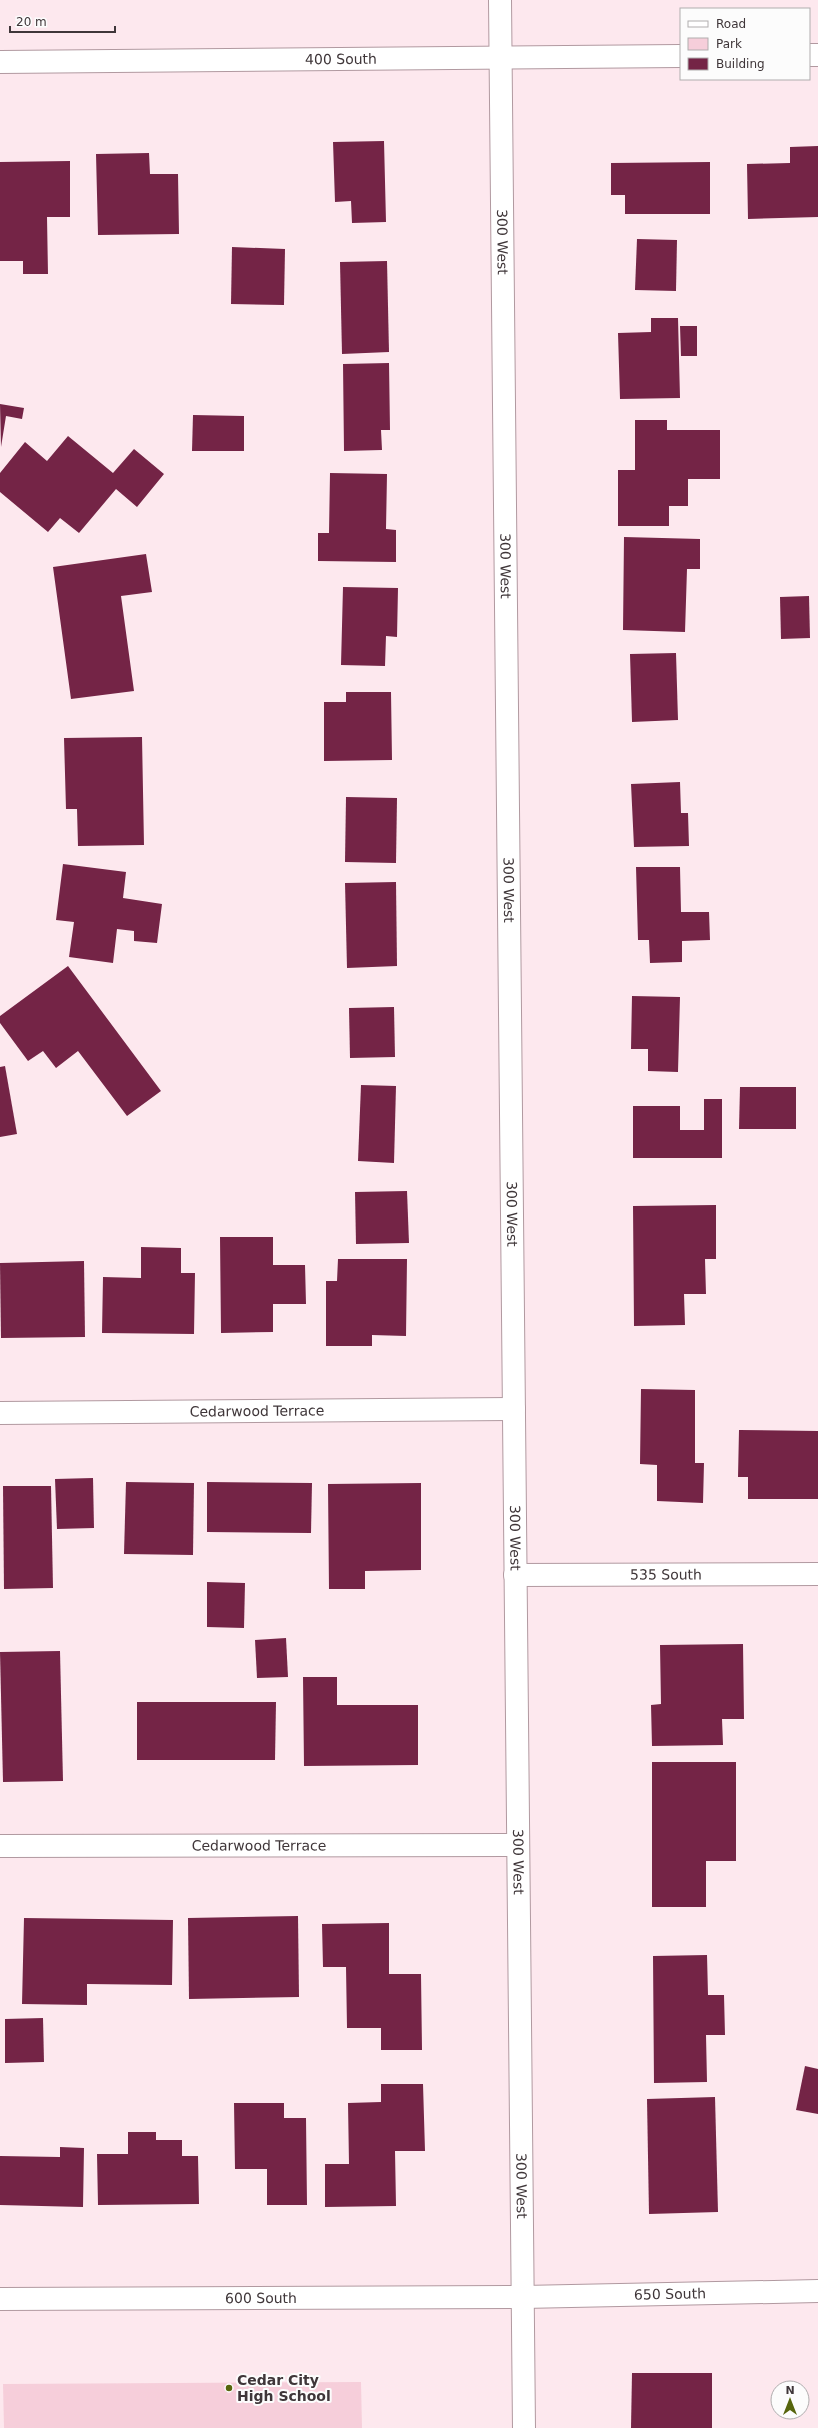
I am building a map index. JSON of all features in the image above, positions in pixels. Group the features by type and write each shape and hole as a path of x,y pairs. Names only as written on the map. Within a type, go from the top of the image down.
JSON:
{"street":[{"name":"300 West","path":"500,0 517,1845 524,2428"},
{"name":"400 South","path":"0,62 680,56"},
{"name":"Cedarwood Terrace","path":"0,1413 514,1409"},
{"name":"535 South","path":"515,1575 818,1574"},
{"name":"Cedarwood Terrace","path":"0,1846 517,1845"},
{"name":"650 South","path":"523,2297 818,2291"},
{"name":"600 South","path":"0,2299 523,2297"}],"green space":[{"path":"361,2382 362,2428 4,2428 3,2384"}],"building":[{"path":"384,141 386,222 352,223 351,201 335,202 333,142"},
{"path":"818,146 818,217 748,219 747,164 790,163 790,147"},
{"path":"149,153 150,174 178,174 179,234 98,235 96,154"},
{"path":"70,161 70,217 47,217 48,274 23,274 23,261 0,261 0,162"},
{"path":"710,162 710,214 625,214 625,195 611,195 611,163"},
{"path":"637,239 677,240 676,291 635,290"},
{"path":"232,247 285,249 284,305 231,304"},
{"path":"387,261 389,352 342,354 340,262"},
{"path":"651,318 678,318 680,398 620,399 618,333 651,332"},
{"path":"680,326 697,326 697,356 681,356"},
{"path":"389,363 390,430 381,430 382,450 344,451 343,364"},
{"path":"0,404 24,408 22,419 6,416 1,447"},
{"path":"193,415 244,416 244,451 192,451"},
{"path":"635,420 667,420 667,430 720,430 720,479 688,479 688,506 669,506 669,526 618,526 618,470 635,470"},
{"path":"68,436 113,473 134,449 164,474 137,507 116,489 79,533 60,518 48,532 0,492 0,473 25,442 47,461"},
{"path":"330,473 387,474 386,529 396,530 396,562 318,561 318,533 329,533"},
{"path":"624,537 700,539 700,569 687,569 685,632 623,630"},
{"path":"146,554 152,592 121,596 134,691 71,699 53,567"},
{"path":"343,587 398,588 397,637 386,636 385,666 341,665"},
{"path":"809,596 810,638 781,639 780,597"},
{"path":"676,653 678,720 632,722 630,654"},
{"path":"346,692 391,692 392,760 324,761 324,702 346,702"},
{"path":"142,737 144,845 78,846 77,809 66,809 64,738"},
{"path":"680,782 681,813 688,813 689,846 634,847 631,784"},
{"path":"346,797 397,798 396,863 345,862"},
{"path":"63,864 126,872 123,898 162,904 157,943 134,941 134,931 117,929 113,963 69,957 74,922 56,920"},
{"path":"636,867 680,867 681,912 709,912 710,940 682,941 682,962 650,963 649,940 638,940"},
{"path":"396,882 397,966 347,968 345,883"},
{"path":"68,966 161,1091 127,1116 78,1051 56,1068 43,1051 28,1061 0,1023 0,1016"},
{"path":"632,996 680,997 678,1072 648,1071 648,1049 631,1049"},
{"path":"394,1007 395,1057 350,1058 349,1008"},
{"path":"5,1066 17,1134 0,1137 0,1067"},
{"path":"361,1085 396,1086 394,1163 358,1161"},
{"path":"740,1087 796,1087 796,1129 739,1129"},
{"path":"704,1099 722,1099 722,1158 633,1158 633,1106 680,1106 680,1130 704,1130"},
{"path":"407,1191 409,1243 356,1244 355,1192"},
{"path":"716,1205 716,1259 705,1259 706,1294 684,1294 685,1325 634,1326 633,1206"},
{"path":"220,1237 273,1237 273,1265 305,1265 306,1304 273,1304 273,1332 221,1333"},
{"path":"141,1247 181,1248 181,1273 195,1273 194,1334 102,1333 103,1277 141,1278"},
{"path":"338,1259 407,1259 406,1336 372,1335 372,1346 326,1346 326,1281 337,1281"},
{"path":"84,1261 85,1337 1,1338 0,1263"},
{"path":"641,1389 695,1390 695,1463 704,1463 703,1503 657,1501 657,1465 640,1464"},
{"path":"739,1430 818,1431 818,1499 748,1499 748,1477 738,1477"},
{"path":"93,1478 94,1528 57,1529 55,1479"},
{"path":"126,1482 194,1483 193,1555 124,1554"},
{"path":"207,1482 312,1483 311,1533 207,1532"},
{"path":"421,1483 421,1570 365,1571 365,1589 329,1589 328,1484"},
{"path":"3,1486 51,1486 53,1588 4,1589"},
{"path":"207,1582 245,1583 244,1628 207,1627"},
{"path":"286,1638 288,1677 257,1678 255,1640"},
{"path":"743,1644 744,1719 722,1719 723,1745 652,1746 651,1705 661,1704 660,1645"},
{"path":"60,1651 63,1781 3,1782 0,1652"},
{"path":"303,1677 337,1677 337,1705 418,1705 418,1765 304,1766"},
{"path":"137,1702 276,1702 275,1760 137,1760"},
{"path":"652,1762 736,1762 736,1861 706,1861 706,1907 652,1907"},
{"path":"298,1916 299,1997 189,1999 188,1918"},
{"path":"24,1918 173,1920 172,1985 87,1984 87,2005 22,2004"},
{"path":"389,1923 389,1974 421,1974 422,2050 381,2050 381,2028 347,2028 346,1967 323,1967 322,1924"},
{"path":"707,1955 708,1995 724,1995 725,2035 706,2035 707,2082 654,2083 653,1956"},
{"path":"43,2018 44,2062 5,2063 5,2019"},
{"path":"805,2066 818,2069 818,2114 796,2110"},
{"path":"381,2084 423,2084 425,2151 395,2151 396,2206 325,2207 325,2164 349,2164 348,2103 381,2102"},
{"path":"715,2097 718,2212 649,2214 647,2099"},
{"path":"234,2103 284,2103 284,2118 306,2118 307,2205 267,2205 267,2169 235,2169"},
{"path":"128,2132 156,2132 156,2140 182,2140 182,2156 198,2156 199,2204 98,2205 97,2154 128,2154"},
{"path":"60,2147 84,2148 83,2207 0,2205 0,2156 60,2157"},
{"path":"632,2373 712,2373 712,2428 631,2428"}],"place":[{"name":"Cedar City High School","path":"229,2388"}]}
